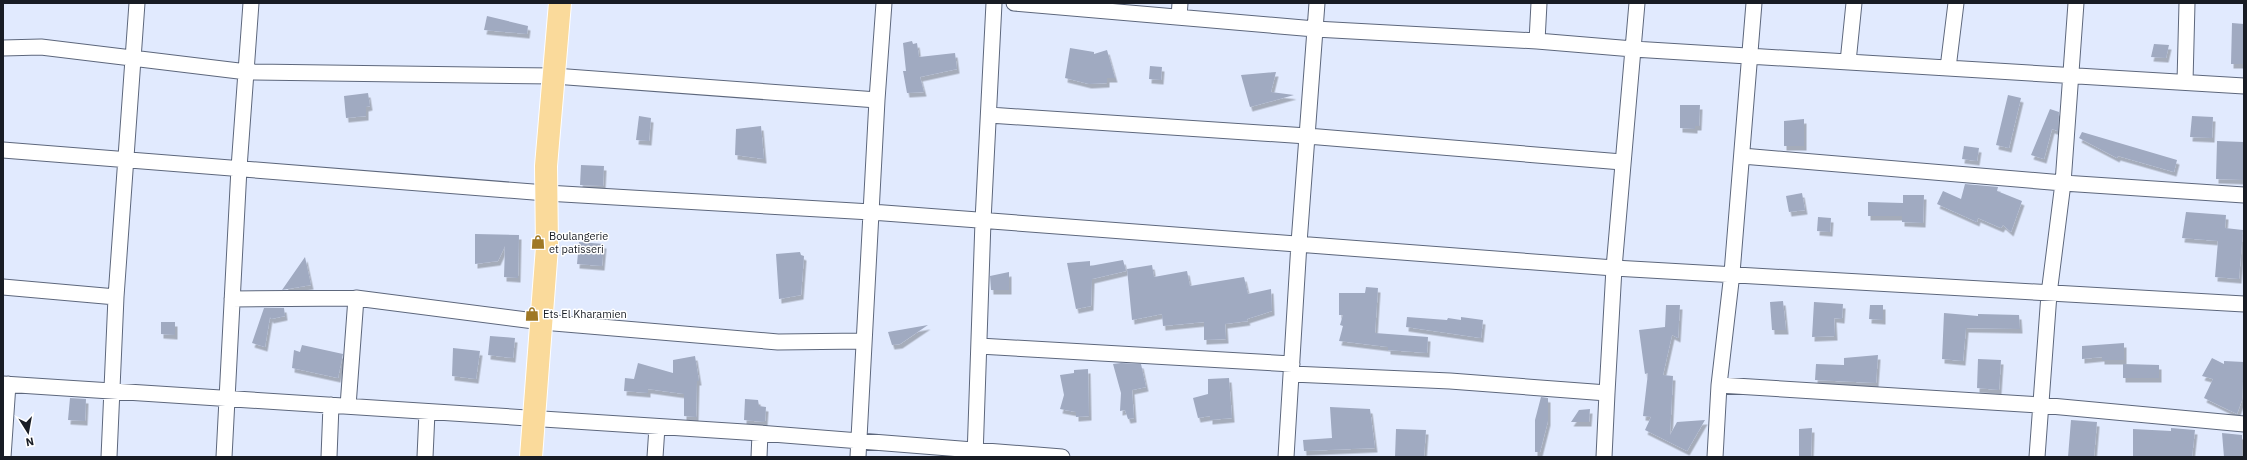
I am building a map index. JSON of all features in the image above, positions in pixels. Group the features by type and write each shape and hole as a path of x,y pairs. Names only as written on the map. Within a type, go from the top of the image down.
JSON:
{"main road":[{"path":"531,457 547,247 546,166 560,3"}],"street":[{"path":"109,457 116,297 127,160 137,3"},
{"path":"224,457 239,168 248,72 251,3"},
{"path":"859,450 877,100 884,3"},
{"path":"975,454 983,221 994,3"},
{"path":"1014,3 1179,10 1316,29 1537,41 1633,50 2244,86"},
{"path":"1286,457 1299,243 1317,3"},
{"path":"1537,41 1539,3"},
{"path":"1604,457 1614,268 1637,3"},
{"path":"1715,457 1719,385 1732,274 1754,3"},
{"path":"1848,62 1854,3"},
{"path":"1948,68 1956,3"},
{"path":"2037,457 2049,294 2063,183 2076,3"},
{"path":"2185,82 2187,3"},
{"path":"3,48 41,47 134,57 248,72 554,76 877,100"},
{"path":"989,115 1307,136 1622,162"},
{"path":"3,150 546,193 871,212 1299,243 1614,268 2244,304"},
{"path":"1742,156 2063,183 2244,195"},
{"path":"3,287 116,297"},
{"path":"232,299 356,298 542,322 778,342 864,341"},
{"path":"348,406 356,298"},
{"path":"979,346 1607,393"},
{"path":"3,457 6,384 760,433 859,450 1062,457"},
{"path":"1719,385 2040,404 2244,424"},
{"path":"329,457 331,405"},
{"path":"426,457 427,412"},
{"path":"655,457 658,427"},
{"path":"759,457 760,433"}],"building":[{"path":"487,16 528,26 527,34 484,30"},
{"path":"2232,23 2244,24 2244,64 2231,64"},
{"path":"912,41 913,44 917,43 919,57 955,53 957,69 920,77 924,92 907,93 903,71 906,71 903,43"},
{"path":"2154,44 2169,45 2166,58 2151,57"},
{"path":"1070,48 1094,52 1094,54 1107,50 1115,78 1107,78 1107,83 1089,84 1065,78"},
{"path":"1150,66 1162,67 1161,80 1149,79"},
{"path":"1276,72 1271,92 1294,95 1250,107 1241,75"},
{"path":"368,93 370,106 366,107 366,116 346,118 344,96"},
{"path":"2008,95 2021,98 2009,148 1996,145"},
{"path":"1680,105 1700,105 1699,126 1695,126 1695,129 1680,128"},
{"path":"2050,109 2059,112 2058,131 2052,129 2044,159 2031,155"},
{"path":"639,116 651,118 649,141 636,140"},
{"path":"2192,116 2213,117 2212,138 2190,137"},
{"path":"1804,119 1804,146 1784,146 1784,121"},
{"path":"761,126 764,159 735,155 736,129"},
{"path":"2082,132 2177,160 2174,172 2118,156 2117,158 2079,138"},
{"path":"2217,141 2244,142 2244,180 2216,179"},
{"path":"1964,146 1979,148 1977,161 1962,159"},
{"path":"581,165 604,166 603,186 580,185"},
{"path":"1965,184 1998,187 1997,191 2022,201 2011,232 2003,225 2001,228 1978,218 1977,222 1937,204 1943,191 1961,199"},
{"path":"1802,193 1805,210 1789,212 1786,196"},
{"path":"1903,195 1924,195 1923,223 1902,222 1902,216 1868,216 1868,202 1903,203"},
{"path":"2186,212 2226,215 2225,228 2243,230 2239,279 2215,277 2218,241 2182,238"},
{"path":"1818,217 1831,218 1830,232 1817,231"},
{"path":"475,234 519,235 518,278 504,277 505,246 498,261 475,264"},
{"path":"579,242 604,244 602,266 577,264"},
{"path":"800,252 801,255 804,256 801,295 779,299 776,254"},
{"path":"305,257 311,285 282,290"},
{"path":"1123,260 1126,271 1092,279 1091,306 1076,309 1067,263 1090,261 1090,266"},
{"path":"1152,265 1154,277 1187,271 1190,286 1244,277 1248,294 1271,289 1272,311 1247,319 1248,321 1225,324 1226,339 1204,340 1204,322 1163,326 1162,314 1132,320 1127,269"},
{"path":"1009,272 1009,290 991,290 990,276"},
{"path":"1366,287 1378,288 1375,333 1428,337 1427,353 1388,350 1388,347 1339,341 1343,326 1340,325 1343,315 1339,315 1339,293 1365,293"},
{"path":"1783,301 1786,330 1772,330 1770,302"},
{"path":"1814,302 1843,304 1842,319 1834,318 1835,336 1812,337"},
{"path":"1666,305 1680,305 1678,338 1672,335 1663,375 1673,376 1670,435 1677,422 1705,420 1687,451 1645,430 1651,417 1643,416 1648,373 1645,374 1639,330 1665,327"},
{"path":"1870,305 1883,305 1883,320 1869,319"},
{"path":"264,308 284,308 285,316 271,319 270,317 265,347 252,343"},
{"path":"1944,313 1978,316 1978,314 2019,315 2020,329 1966,328 1963,361 1942,359"},
{"path":"1407,317 1447,320 1448,318 1461,320 1461,317 1483,320 1481,338 1406,327"},
{"path":"161,322 175,322 175,335 161,334"},
{"path":"928,325 900,344 892,345 888,332"},
{"path":"490,336 515,338 513,358 488,355"},
{"path":"2124,343 2124,360 2102,360 2102,357 2082,359 2082,346"},
{"path":"302,345 343,354 338,378 292,368 294,350 300,352"},
{"path":"453,348 480,351 476,379 452,376"},
{"path":"1878,355 1876,383 1815,380 1816,364 1844,365 1844,358"},
{"path":"695,356 699,381 697,381 696,417 684,416 684,394 648,389 648,393 624,391 625,378 634,379 638,363 673,373 673,360"},
{"path":"2212,358 2224,364 2224,361 2244,362 2242,400 2237,414 2204,398 2213,379 2202,376"},
{"path":"1978,359 2001,360 1999,390 1977,388"},
{"path":"1113,364 1141,364 1146,387 1132,390 1134,418 1128,419 1125,410 1120,411 1121,393"},
{"path":"2123,364 2159,365 2159,378 2123,378"},
{"path":"1088,369 1089,416 1076,417 1076,412 1060,409 1064,395 1060,375 1074,373 1074,370"},
{"path":"1229,378 1232,418 1210,420 1210,416 1198,418 1193,398 1208,394 1208,379"},
{"path":"1541,397 1548,398 1548,421 1540,452 1535,452 1535,420"},
{"path":"70,398 86,399 85,421 68,420"},
{"path":"745,399 758,400 759,406 766,407 765,422 744,420"},
{"path":"1330,407 1370,409 1375,448 1304,451 1303,440 1332,438"},
{"path":"1590,409 1589,422 1571,422 1579,410"},
{"path":"2071,420 2097,422 2094,457 2068,457"},
{"path":"1812,428 1811,457 1799,457 1799,429"},
{"path":"2171,428 2195,430 2192,457 2133,457 2133,429 2171,431"},
{"path":"1396,429 1426,430 1424,457 1395,457"},
{"path":"2222,433 2242,435 2242,457 2224,457"}],"place":[{"name":"Boulangerie et patisseri","path":"538,242"},
{"name":"Ets El Kharamien","path":"532,314"}]}
